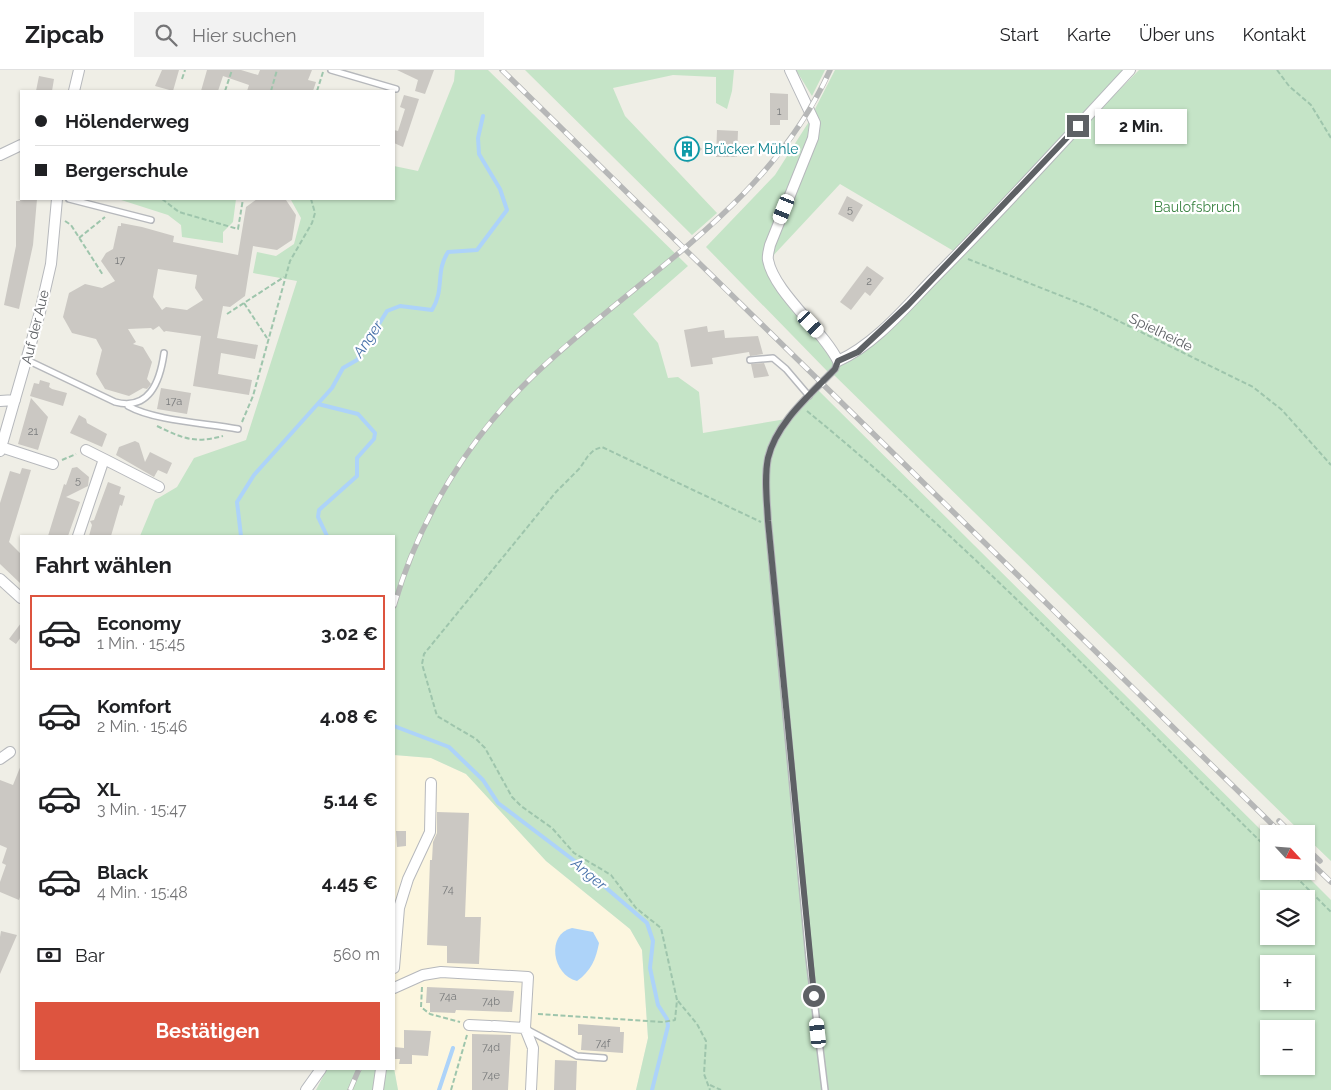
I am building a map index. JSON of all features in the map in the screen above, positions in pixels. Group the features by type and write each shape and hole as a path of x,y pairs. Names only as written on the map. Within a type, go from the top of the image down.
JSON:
{"street":[{"path":"74,90 79,70"},
{"path":"790,70 815,123 813,138 770,245 768,260 784,291 831,346 838,361 858,352 958,254 1130,70"},
{"path":"0,155 20,145"},
{"name":"Auf der Aue","path":"1,449 27,360 51,264 57,200"},
{"path":"0,402 15,400"},
{"path":"1,449 53,464"},
{"path":"86,450 159,487"},
{"path":"78,535 104,459"},
{"path":"0,579 20,597"},
{"path":"0,759 10,752"},
{"path":"395,956 399,908 408,879 430,832 431,783"},
{"path":"395,988 423,975 440,972 528,977 525,1028 533,1048 531,1090"},
{"path":"469,1025 525,1028"},
{"path":"306,1090 320,1070"},
{"path":"378,1090 381,1070"}],"lane":[{"path":"331,70 396,88"},
{"path":"73,200 151,220"},
{"path":"127,405 138,403 149,395 156,383 164,354"},
{"path":"750,360 773,358 786,369 809,396"},
{"path":"27,360 138,411 238,429"},
{"path":"825,1090 808,948 768,521 766,476 768,459 774,442 809,396 835,369 838,361"},
{"path":"525,1028 576,1056 604,1058"}],"path":[{"path":"182,79 185,70"},
{"path":"225,90 232,70"},
{"path":"271,90 277,70"},
{"path":"317,90 324,70"},
{"path":"1277,70 1288,86 1311,105 1331,138"},
{"path":"163,200 180,212 238,229 243,200"},
{"path":"155,425 182,438 195,440 227,435 238,429 253,396 284,277 290,261 315,213 311,200"},
{"path":"79,238 114,210"},
{"path":"55,214 71,225 103,275"},
{"name":"Spielheide","path":"958,254 1092,308 1253,387 1282,410 1331,464"},
{"path":"227,314 284,277"},
{"path":"244,303 267,338"},
{"path":"801,406 872,464 938,523 1260,841"},
{"path":"526,1014 663,1022 676,1020 677,1000 661,928 636,908 611,875 574,853 552,828 520,806 512,797 485,748 476,739 438,716 422,664 424,654 556,492 580,468 594,450 602,447 758,522 768,521"},
{"path":"53,464 86,450"},
{"path":"1299,880 1331,912"},
{"path":"423,975 421,1007 430,1014 452,1019"},
{"path":"677,1000 696,1024 706,1041 704,1074 710,1085 710,1090"},
{"path":"451,1090 462,1056 469,1025"},
{"path":"710,1085 720,1090"}],"shaded area":[{"path":"395,755 431,758 466,774 546,861 630,929 642,949 648,1038 636,1090 398,1090 394,1070"}],"green space":[{"path":"455,70 488,70 688,266 633,314 658,343 668,378 678,377 699,392 703,433 786,419 767,458 768,477 770,463 779,439 792,419 818,390 1260,829 1260,880 1311,880 1331,900 1331,1090 636,1090 648,1038 642,950 630,929 546,861 466,774 431,758 395,755 395,535 140,535 155,500 177,487 194,458 246,440 297,281 253,273 257,252 276,256 294,244 301,218 291,200 395,200 395,166 418,171 454,81"},
{"path":"525,70 734,70 732,91 727,109 716,103 716,77 673,75 613,88 625,116 717,213 692,235"},
{"path":"796,70 825,70 812,96"},
{"path":"835,70 1126,70 957,253 840,184 770,259 818,123 815,109"},
{"name":"Baulofsbruch","path":"1139,70 1331,70 1331,861 1315,846 1315,825 1294,825 833,374 840,362 860,354"},
{"path":"810,120 813,124 767,260 837,361 829,373 706,247 775,175"},
{"path":"121,200 236,200 233,222 223,232 223,243 182,237 181,225 168,215"},
{"path":"326,1070 394,1070 398,1090 316,1090"}],"water":[{"path":"572,928 593,932 599,943 592,964 577,981 562,971 555,954 558,938"}],"building":[{"path":"162,70 179,70 173,90 155,86"},
{"path":"207,70 241,70 258,75 260,70 312,70 308,80 316,82 313,90 247,90 249,85 223,76 218,90 201,90"},
{"path":"397,70 434,70 425,94 415,91 418,80"},
{"path":"39,76 54,79 52,90 36,90"},
{"path":"770,93 788,94 788,120 780,120 780,125 770,125"},
{"path":"404,95 419,99 403,147 395,143 395,130 398,131 405,109 400,107"},
{"path":"717,130 738,131 737,157 716,157"},
{"name":"Brücker Mühle","path":"687,135 702,149 688,163 673,149"},
{"path":"847,196 863,205 853,222 838,214"},
{"path":"37,200 33,245 19,309 4,305 16,246 16,201"},
{"path":"256,200 286,200 296,215 292,240 277,250 253,246 245,296 230,307 223,306 217,338 258,345 255,359 221,353 218,374 252,380 249,395 193,386 201,336 164,332 159,326 153,330 151,328 128,329 136,342 133,344 143,347 152,362 147,379 151,384 147,389 143,388 129,396 105,389 96,374 102,350 96,339 72,333 63,317 69,293 85,284 102,288 115,281 101,261 106,253 113,249 118,226 121,226 121,223 142,227 174,236 173,242 238,255 246,207","holes":["158,269 197,275 195,288 203,300 187,310 166,307 162,310 153,297"]},
{"path":"867,266 884,278 870,296 865,292 851,310 840,302"},
{"path":"707,326 708,332 724,330 725,338 758,336 763,354 750,356 749,352 712,358 713,364 691,367 684,330"},
{"path":"764,363 769,376 754,378 751,364"},
{"path":"40,380 50,383 49,387 52,389 67,393 63,406 30,396 34,383 39,384"},
{"path":"161,388 191,393 187,414 157,409"},
{"path":"31,398 48,417 38,450 18,444"},
{"path":"79,415 86,419 87,423 107,434 102,447 70,433"},
{"path":"135,441 139,443 145,462 150,452 172,463 167,474 158,470 154,477 116,455 119,447"},
{"path":"77,467 89,477 88,486 66,497 80,502 68,535 48,535 64,484 66,485 72,468"},
{"path":"22,468 31,470 9,542 20,553 20,583 0,564 0,503 10,471 20,474"},
{"path":"108,482 121,487 119,494 125,496 122,506 120,505 111,535 89,535 92,525 90,521 94,520"},
{"path":"20,624 20,638 16,644 9,639"},
{"path":"20,768 19,900 0,892 0,882 6,865 2,863 7,848 0,845 0,780 13,785"},
{"path":"437,812 469,813 465,917 481,917 479,964 447,963 447,946 427,945 430,860 432,860 433,842 437,833"},
{"path":"396,831 406,831 406,846 397,847"},
{"path":"1,931 17,935 0,974 0,937"},
{"path":"427,987 514,991 512,1012 456,1010 455,1013 430,1012 430,1003 426,1003"},
{"path":"578,1024 620,1027 620,1032 624,1032 623,1053 581,1050 582,1035 578,1035"},
{"path":"404,1030 431,1031 428,1056 412,1055 412,1064 399,1064 400,1059 395,1059 395,1047 404,1048"},
{"path":"472,1034 511,1035 508,1090 472,1090"},
{"path":"555,1060 577,1061 576,1090 554,1090"}],"waterway":[{"name":"Anger","path":"241,535 237,502 254,475 332,388 343,368 357,360 387,311 400,306 432,310 438,295 444,259 448,252 477,250 507,210 500,189 479,154 478,138 483,116"},
{"name":"Anger","path":"318,404 358,414 375,433 374,439 357,458 357,476 319,510 318,517 327,535"},
{"name":"Anger","path":"395,726 449,747 483,780 498,803 576,862 647,923 653,941 650,968 658,1005 667,1019 668,1026 652,1090"},
{"name":"Anger","path":"439,1090 453,1048"}],"railway":[{"path":"502,70 1273,825"},
{"path":"395,603 417,542 432,512 448,482 487,426 533,376 573,340 697,237 736,201 772,162 804,118 830,70"},
{"path":"1279,821 1283,825"},
{"path":"1315,856 1320,861"},
{"path":"1315,867 1331,882"},
{"path":"350,1090 359,1070"}],"place":[{"name":"Brücker Mühle","path":"687,149"}],"route":[{"path":"814,996 768,521 766,476 768,459 774,442 788,421 835,369 838,361 858,352 908,305 1078,126"}]}
